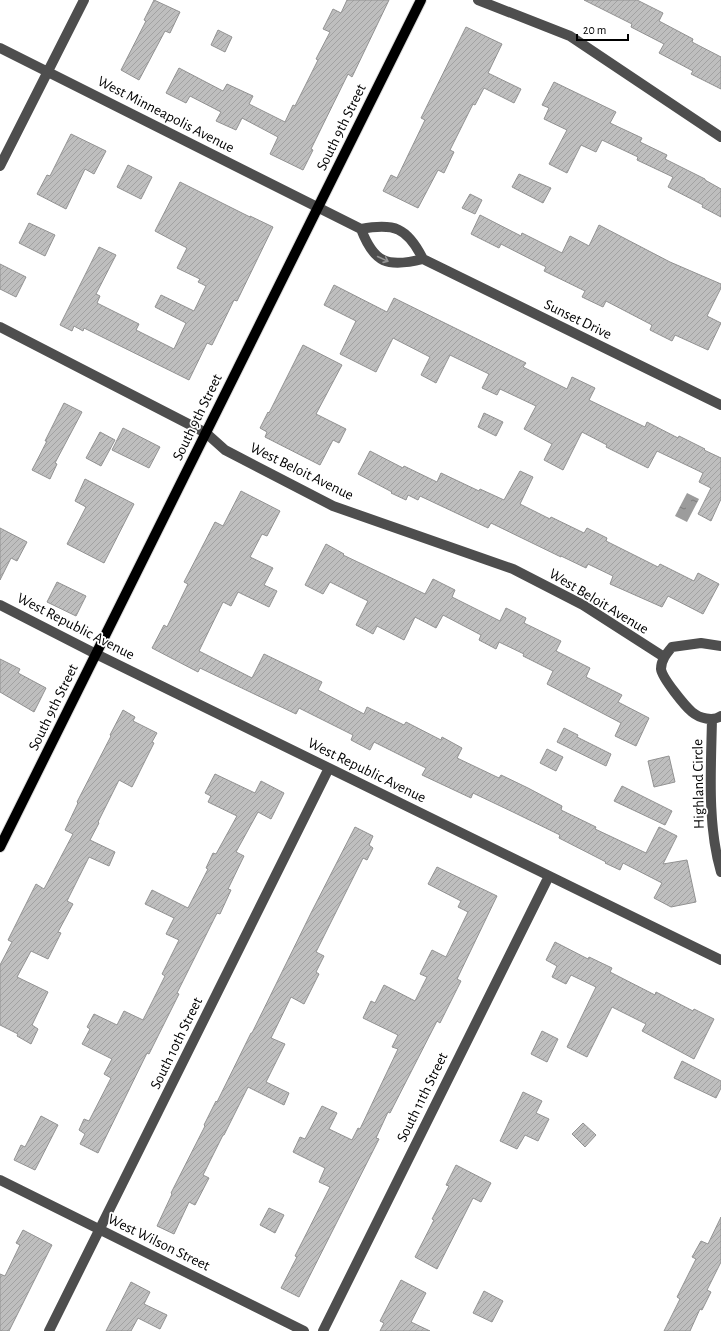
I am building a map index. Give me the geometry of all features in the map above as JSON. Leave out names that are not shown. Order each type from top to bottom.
[{"type":"main road","name":"South 9th Street","points":[[0,848],[421,0]]},
{"type":"street","points":[[0,166],[84,0]]},
{"type":"street","points":[[478,0],[570,36],[721,137]]},
{"type":"street","name":"West Minneapolis Avenue","points":[[0,48],[318,208]]},
{"type":"street","points":[[318,208],[361,229],[377,226],[390,226],[400,230],[409,237],[417,247],[422,259],[407,263],[393,263],[383,260],[373,254],[361,229]]},
{"type":"street","name":"Sunset Drive","points":[[422,259],[721,405]]},
{"type":"street","name":"West Beloit Avenue","points":[[0,327],[206,433],[225,450],[333,506],[513,569],[583,605],[664,657]]},
{"type":"street","name":"West Republic Avenue","points":[[0,605],[96,654],[549,876],[718,956]]},
{"type":"street","points":[[716,718],[706,719],[693,713],[667,681],[661,669],[664,657],[672,647],[701,643],[721,646]]},
{"type":"street","name":"Highland Circle","points":[[716,718],[710,799],[717,859],[721,872]]},
{"type":"street","name":"South 10th Street","points":[[49,1331],[329,768]]},
{"type":"street","name":"South 11th Street","points":[[323,1331],[549,876]]},
{"type":"street","name":"West Wilson Street","points":[[0,1180],[304,1331]]},
{"type":"water","points":[[687,493],[699,499],[687,522],[675,516]]},
{"type":"building","points":[[154,0],[180,12],[170,33],[165,31],[139,80],[121,70],[146,21],[144,20]]},
{"type":"building","points":[[347,0],[389,0],[352,77],[348,74],[311,149],[313,150],[303,170],[270,154],[278,137],[242,118],[236,130],[216,121],[221,112],[190,96],[186,103],[166,93],[179,68],[223,91],[227,84],[253,96],[249,104],[285,122],[293,105],[295,106],[318,60],[316,59],[330,32],[323,29],[333,9],[341,13]]},
{"type":"building","points":[[584,0],[637,0],[663,13],[659,21],[693,39],[692,42],[721,57],[721,89],[691,74],[693,71],[659,53],[664,44],[631,27],[632,24]]},
{"type":"building","points":[[466,27],[502,44],[488,73],[521,89],[514,103],[484,88],[475,105],[473,104],[450,150],[454,152],[444,173],[438,170],[418,208],[383,191],[391,175],[397,178],[425,120],[421,118]]},
{"type":"building","points":[[218,30],[232,37],[225,52],[211,45]]},
{"type":"building","points":[[554,82],[616,112],[610,123],[642,138],[640,142],[667,155],[665,159],[705,179],[721,189],[721,217],[702,207],[703,205],[668,187],[673,177],[637,160],[638,157],[602,140],[596,152],[581,145],[567,173],[549,164],[567,130],[544,119],[549,108],[542,105]]},
{"type":"building","points":[[71,134],[106,151],[94,174],[85,169],[66,209],[37,194],[47,175],[50,176]]},
{"type":"building","points":[[128,165],[152,177],[141,199],[117,187]]},
{"type":"building","points":[[519,174],[551,188],[543,203],[512,187]]},
{"type":"building","points":[[180,182],[273,227],[237,301],[234,300],[212,345],[207,343],[189,380],[84,328],[83,331],[74,326],[72,331],[60,325],[99,247],[116,255],[96,294],[100,296],[97,303],[139,324],[136,330],[174,349],[186,323],[155,307],[161,295],[194,311],[206,286],[198,282],[200,279],[177,268],[187,248],[155,231]]},
{"type":"building","points":[[470,194],[482,200],[475,214],[462,208]]},
{"type":"building","points":[[480,215],[521,236],[522,233],[562,253],[570,236],[589,246],[599,225],[670,262],[721,284],[721,288],[707,316],[721,323],[708,350],[675,335],[672,341],[650,330],[652,325],[606,301],[603,307],[582,297],[585,291],[544,271],[546,267],[501,244],[499,248],[471,234]]},
{"type":"building","points":[[29,223],[55,235],[45,256],[19,243]]},
{"type":"building","points":[[0,264],[26,277],[16,297],[0,289]]},
{"type":"building","points":[[334,285],[387,312],[394,298],[526,363],[523,367],[567,389],[572,377],[595,388],[589,400],[645,427],[647,422],[678,438],[679,436],[721,458],[721,499],[711,521],[698,514],[711,488],[699,482],[703,473],[657,451],[648,468],[606,447],[607,445],[582,432],[563,470],[544,460],[552,444],[524,429],[536,406],[500,389],[497,395],[482,388],[489,374],[450,355],[436,383],[421,375],[430,357],[393,338],[376,372],[340,354],[356,321],[324,305]]},
{"type":"building","points":[[303,345],[342,365],[316,414],[346,429],[339,443],[333,440],[320,465],[265,437],[267,432],[260,428]]},
{"type":"building","points":[[64,403],[82,412],[55,463],[57,464],[50,479],[32,470]]},
{"type":"building","points":[[484,413],[503,422],[496,436],[478,427]]},
{"type":"building","points":[[123,428],[160,447],[149,468],[112,450]]},
{"type":"building","points":[[100,432],[115,440],[101,466],[86,458]]},
{"type":"building","points":[[370,451],[403,468],[404,466],[437,482],[441,473],[479,491],[480,489],[504,500],[520,471],[533,477],[520,504],[550,519],[551,517],[584,533],[587,528],[607,538],[606,541],[658,567],[660,564],[694,581],[698,573],[719,584],[703,614],[668,596],[662,607],[610,584],[613,576],[588,564],[586,568],[491,523],[488,528],[420,496],[418,500],[408,495],[406,500],[391,493],[392,492],[358,474]]},
{"type":"building","points":[[85,479],[134,504],[104,563],[67,544],[86,507],[75,501]]},
{"type":"building","points":[[241,491],[280,511],[267,536],[262,534],[250,557],[273,568],[264,585],[277,591],[269,607],[238,592],[231,606],[223,602],[199,651],[252,678],[264,654],[322,682],[318,690],[364,714],[367,707],[404,725],[406,722],[441,740],[442,737],[462,748],[457,758],[499,778],[501,775],[528,788],[562,806],[561,810],[596,827],[595,829],[646,853],[659,827],[677,836],[663,864],[687,860],[696,902],[671,907],[654,898],[662,883],[623,863],[620,870],[559,838],[560,835],[515,813],[473,793],[471,798],[422,775],[426,768],[374,742],[370,750],[351,740],[353,735],[299,708],[296,714],[200,668],[198,672],[152,648],[164,625],[167,627],[188,584],[184,582],[215,522],[223,526]]},
{"type":"building","points":[[0,528],[27,542],[17,561],[11,558],[0,580]]},
{"type":"building","points":[[326,544],[344,554],[343,555],[425,594],[433,579],[455,590],[452,597],[500,621],[506,608],[526,618],[524,623],[561,641],[556,651],[590,668],[586,677],[622,695],[618,702],[649,718],[636,746],[615,736],[621,723],[547,684],[553,671],[523,656],[524,654],[499,642],[496,649],[479,640],[481,635],[443,615],[436,628],[415,617],[404,640],[377,626],[373,634],[356,625],[368,601],[330,582],[323,594],[305,585]]},
{"type":"building","points":[[57,582],[86,596],[76,616],[47,602]]},
{"type":"building","points":[[0,659],[20,669],[18,673],[46,688],[34,712],[0,692]]},
{"type":"building","points":[[123,710],[135,717],[133,721],[157,733],[152,742],[154,743],[132,787],[119,780],[90,840],[115,852],[109,866],[89,857],[67,901],[73,904],[58,932],[61,933],[48,959],[31,951],[17,977],[48,992],[32,1025],[38,1029],[31,1044],[17,1036],[18,1034],[0,1025],[0,965],[12,942],[8,940],[36,884],[44,889],[73,834],[65,830],[78,803],[77,802]]},
{"type":"building","points":[[564,728],[578,735],[577,737],[611,754],[606,766],[557,742]]},
{"type":"building","points":[[547,749],[563,757],[556,771],[540,763]]},
{"type":"building","points":[[669,756],[675,782],[654,787],[648,761]]},
{"type":"building","points":[[215,774],[255,793],[261,781],[284,793],[271,819],[258,812],[236,852],[244,856],[228,889],[231,890],[220,914],[217,913],[177,993],[179,994],[149,1054],[147,1053],[98,1153],[80,1144],[85,1134],[79,1130],[84,1119],[89,1121],[111,1078],[104,1074],[112,1059],[82,1044],[90,1029],[87,1027],[94,1014],[117,1025],[124,1011],[143,1020],[165,976],[162,974],[179,940],[166,934],[174,918],[145,904],[152,890],[188,908],[208,869],[206,868],[213,853],[216,854],[237,816],[208,802],[211,796],[205,793]]},
{"type":"building","points":[[622,786],[672,811],[665,825],[614,801]]},
{"type":"building","points":[[355,827],[373,836],[369,845],[373,848],[367,860],[363,858],[316,952],[324,956],[316,972],[319,974],[304,1004],[291,997],[271,1038],[285,1044],[266,1082],[289,1093],[284,1105],[248,1087],[203,1175],[209,1178],[195,1205],[189,1202],[174,1234],[157,1226],[172,1194],[171,1193]]},
{"type":"building","points":[[437,867],[497,896],[457,979],[461,981],[440,1023],[437,1021],[390,1113],[388,1112],[376,1138],[379,1139],[299,1297],[281,1288],[297,1257],[295,1256],[330,1187],[319,1182],[325,1168],[293,1152],[300,1137],[305,1139],[322,1106],[337,1113],[329,1129],[352,1140],[358,1128],[360,1129],[398,1049],[392,1047],[398,1035],[363,1018],[371,1001],[375,1003],[384,985],[415,1001],[427,977],[420,974],[432,950],[446,957],[468,912],[458,907],[461,901],[428,884]]},
{"type":"building","points":[[555,942],[588,959],[589,957],[612,968],[610,972],[655,995],[656,992],[693,1011],[694,1009],[714,1019],[694,1059],[642,1031],[646,1024],[612,1007],[587,1057],[567,1047],[596,987],[571,975],[566,984],[552,977],[557,966],[546,960]]},
{"type":"building","points":[[542,1031],[558,1039],[547,1062],[531,1054]]},
{"type":"building","points":[[682,1061],[721,1081],[721,1088],[716,1098],[674,1078]]},
{"type":"building","points":[[523,1092],[542,1101],[536,1113],[549,1119],[538,1141],[525,1135],[517,1149],[500,1141]]},
{"type":"building","points":[[41,1116],[58,1125],[35,1170],[14,1160],[21,1145],[25,1147]]},
{"type":"building","points":[[583,1123],[596,1135],[585,1147],[572,1134]]},
{"type":"building","points":[[456,1165],[491,1183],[481,1202],[473,1198],[437,1269],[415,1257],[434,1220],[432,1219],[449,1186],[446,1185]]},
{"type":"building","points":[[269,1208],[284,1215],[275,1233],[260,1225]]},
{"type":"building","points":[[721,1217],[721,1262],[707,1290],[711,1292],[702,1310],[700,1309],[690,1331],[664,1331],[680,1299],[677,1297],[696,1259],[692,1257],[701,1241],[708,1244]]},
{"type":"building","points":[[23,1230],[52,1245],[9,1331],[0,1331],[0,1274],[5,1276],[20,1245],[16,1243]]},
{"type":"building","points":[[401,1280],[426,1293],[411,1322],[430,1331],[380,1331],[384,1323],[380,1321]]},
{"type":"building","points":[[131,1282],[150,1292],[144,1304],[167,1315],[160,1329],[138,1318],[131,1331],[106,1331]]},
{"type":"building","points":[[484,1291],[503,1301],[492,1322],[473,1313]]}]
